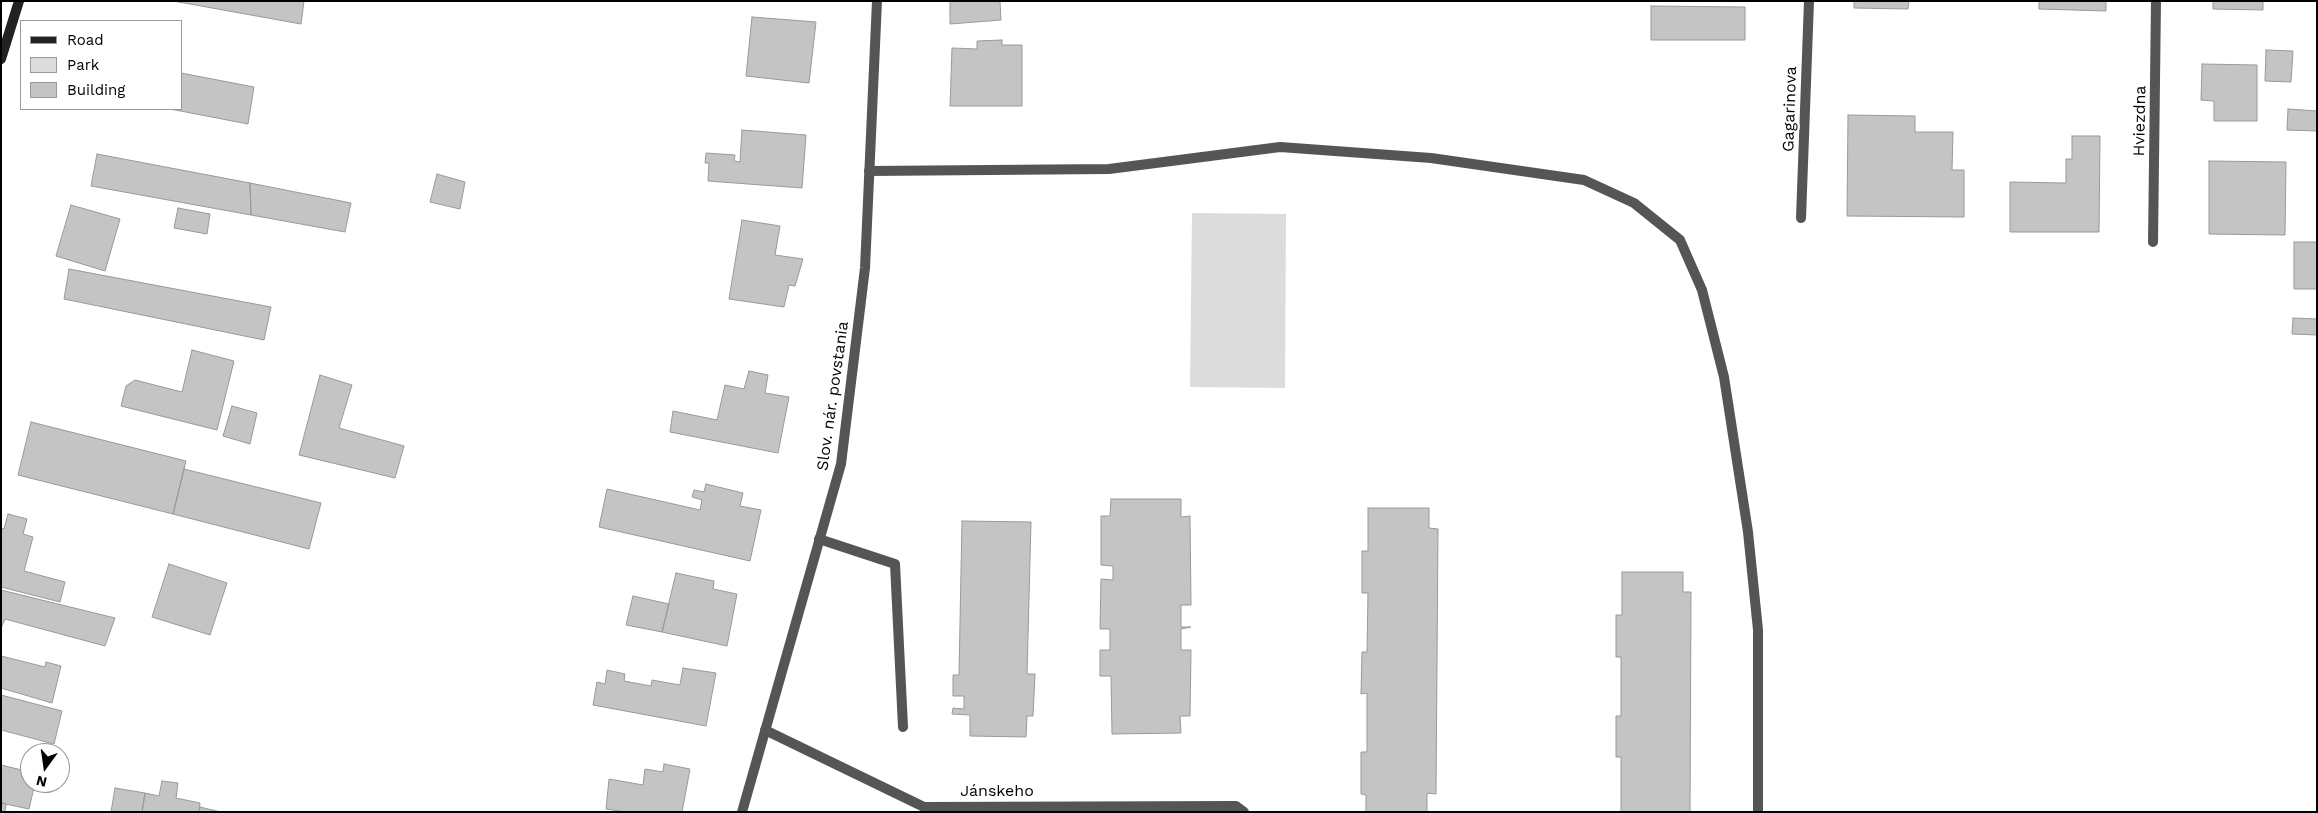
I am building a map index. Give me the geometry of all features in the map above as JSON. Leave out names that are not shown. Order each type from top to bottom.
[{"type":"street","points":[[1,59],[19,1]]},
{"type":"street","name":"Slov. nár. povstania","points":[[742,812],[841,464],[865,268],[877,1]]},
{"type":"street","name":"Gagarinova","points":[[1801,218],[1809,1]]},
{"type":"street","name":"Hviezdna","points":[[2153,242],[2156,1]]},
{"type":"street","points":[[869,171],[1109,169],[1280,147],[1431,158],[1584,180],[1634,203],[1680,240],[1702,290],[1724,377],[1748,532],[1758,630],[1758,812]]},
{"type":"street","points":[[819,539],[895,564],[903,727]]},
{"type":"street","name":"Jánskeho","points":[[765,730],[924,806],[1236,806],[1244,812]]},
{"type":"green space","points":[[1192,213],[1286,214],[1285,388],[1190,387]]},
{"type":"building","points":[[173,1],[304,1],[301,24]]},
{"type":"building","points":[[950,1],[1000,1],[1001,20],[950,24]]},
{"type":"building","points":[[1854,1],[1909,1],[1908,9],[1854,8]]},
{"type":"building","points":[[2039,1],[2106,1],[2106,11],[2039,9]]},
{"type":"building","points":[[2213,1],[2263,1],[2263,10],[2213,9]]},
{"type":"building","points":[[1651,6],[1745,7],[1745,40],[1651,40]]},
{"type":"building","points":[[752,17],[816,22],[809,83],[746,76]]},
{"type":"building","points":[[1002,40],[1002,45],[1022,45],[1022,106],[950,106],[952,48],[977,49],[977,41]]},
{"type":"building","points":[[2266,50],[2293,51],[2291,82],[2265,81]]},
{"type":"building","points":[[2202,64],[2257,65],[2257,121],[2214,121],[2214,101],[2201,100]]},
{"type":"building","points":[[182,73],[254,87],[248,124],[175,110],[182,110]]},
{"type":"building","points":[[2288,109],[2317,111],[2317,131],[2287,130]]},
{"type":"building","points":[[1848,115],[1915,116],[1915,132],[1953,132],[1952,170],[1964,170],[1964,217],[1847,216]]},
{"type":"building","points":[[742,130],[806,135],[802,188],[708,181],[709,163],[705,163],[706,153],[735,155],[734,161],[740,162]]},
{"type":"building","points":[[2072,136],[2100,136],[2099,232],[2010,232],[2010,182],[2066,183],[2066,159],[2072,159]]},
{"type":"building","points":[[97,154],[250,183],[251,215],[91,186]]},
{"type":"building","points":[[2209,161],[2286,162],[2285,235],[2209,234]]},
{"type":"building","points":[[437,174],[465,182],[460,209],[430,202]]},
{"type":"building","points":[[250,183],[351,203],[345,232],[251,215]]},
{"type":"building","points":[[71,205],[120,219],[105,271],[56,256]]},
{"type":"building","points":[[178,208],[210,214],[207,234],[174,228]]},
{"type":"building","points":[[742,220],[780,226],[775,255],[803,259],[795,286],[789,285],[784,307],[729,299]]},
{"type":"building","points":[[2294,242],[2317,242],[2317,289],[2294,289]]},
{"type":"building","points":[[69,269],[271,307],[264,340],[64,299]]},
{"type":"building","points":[[2293,318],[2317,319],[2317,335],[2292,334]]},
{"type":"building","points":[[192,350],[234,361],[217,430],[121,406],[126,386],[135,380],[182,392]]},
{"type":"building","points":[[749,371],[768,375],[765,393],[789,397],[778,453],[670,432],[673,411],[717,420],[725,385],[744,389]]},
{"type":"building","points":[[320,375],[352,385],[339,428],[404,446],[395,478],[299,455]]},
{"type":"building","points":[[232,406],[257,413],[250,444],[223,436]]},
{"type":"building","points":[[31,422],[186,461],[173,514],[18,475]]},
{"type":"building","points":[[184,469],[321,503],[309,549],[173,514]]},
{"type":"building","points":[[706,484],[743,493],[740,506],[761,510],[750,561],[599,527],[607,489],[700,510],[702,500],[692,497],[694,490],[704,492]]},
{"type":"building","points":[[1111,499],[1181,499],[1181,517],[1190,516],[1191,605],[1181,605],[1181,627],[1191,627],[1181,629],[1181,650],[1191,650],[1190,716],[1180,716],[1181,733],[1112,734],[1111,676],[1100,676],[1100,650],[1110,650],[1110,629],[1100,629],[1101,579],[1113,580],[1113,566],[1101,565],[1101,516],[1110,516]]},
{"type":"building","points":[[1368,508],[1429,508],[1429,528],[1438,529],[1436,794],[1427,793],[1427,812],[1366,812],[1366,795],[1361,794],[1361,752],[1367,752],[1367,693],[1361,694],[1362,652],[1367,652],[1368,593],[1362,593],[1362,551],[1368,551]]},
{"type":"building","points":[[8,514],[27,519],[23,534],[33,537],[24,571],[65,582],[60,602],[1,587],[1,528],[4,529]]},
{"type":"building","points":[[962,521],[1031,522],[1027,674],[1035,674],[1033,716],[1027,716],[1026,737],[970,736],[970,715],[952,714],[953,708],[964,709],[964,696],[953,696],[953,675],[959,675]]},
{"type":"building","points":[[169,564],[227,583],[210,635],[152,617]]},
{"type":"building","points":[[1622,572],[1683,572],[1683,592],[1691,592],[1690,812],[1621,812],[1621,757],[1616,757],[1616,716],[1621,716],[1621,657],[1616,657],[1616,615],[1622,615]]},
{"type":"building","points":[[676,573],[714,581],[713,589],[737,594],[727,646],[662,632]]},
{"type":"building","points":[[1,590],[115,618],[105,646],[5,619],[1,628]]},
{"type":"building","points":[[633,596],[669,604],[662,632],[626,625]]},
{"type":"building","points":[[1,656],[45,667],[46,662],[61,666],[52,703],[1,688]]},
{"type":"building","points":[[683,668],[716,673],[706,726],[593,705],[597,682],[605,684],[607,670],[625,674],[624,681],[651,686],[652,680],[680,685]]},
{"type":"building","points":[[1,695],[62,711],[54,743],[1,730]]},
{"type":"building","points":[[664,764],[690,769],[682,812],[626,812],[606,809],[609,779],[643,785],[645,769],[663,772]]},
{"type":"building","points":[[1,765],[20,770],[20,793],[33,793],[29,809],[1,803]]},
{"type":"building","points":[[162,781],[178,783],[176,798],[200,803],[199,812],[142,812],[145,793],[159,796]]},
{"type":"building","points":[[115,788],[145,793],[142,812],[111,812]]},
{"type":"building","points":[[1,803],[6,804],[5,812],[1,812]]},
{"type":"building","points":[[200,807],[221,812],[199,812]]}]
